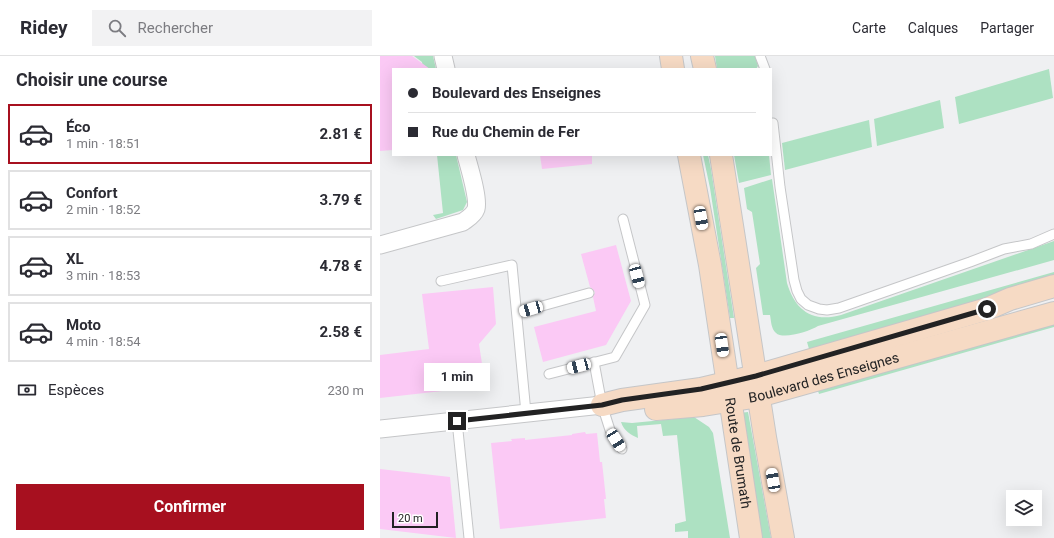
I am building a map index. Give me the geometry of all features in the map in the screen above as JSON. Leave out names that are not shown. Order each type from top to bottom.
[{"type":"street","points":[[443,56],[446,68]]},
{"type":"street","points":[[671,56],[673,68]]},
{"type":"street","points":[[702,56],[705,68]]},
{"type":"street","points":[[380,245],[463,222],[472,215],[476,209],[476,197],[466,156]]},
{"type":"street","name":"Route de Brumath","points":[[689,156],[710,265],[751,538]]},
{"type":"street","name":"Route de Brumath","points":[[721,156],[765,437],[783,538]]},
{"type":"street","name":"Boulevard des Enseignes","points":[[758,386],[987,309],[1010,299],[1054,286]]},
{"type":"street","name":"Boulevard des Enseignes","points":[[602,405],[622,400],[701,389],[729,392],[1054,312]]},
{"type":"street","points":[[380,429],[602,405]]},
{"type":"lane","points":[[760,56],[766,68]]},
{"type":"lane","points":[[766,68],[768,56]]},
{"type":"lane","points":[[773,123],[780,188],[794,280],[801,299],[808,305],[827,310],[839,308],[1004,249],[1031,244],[1054,234]]},
{"type":"lane","points":[[549,374],[615,357],[645,305],[622,219]]},
{"type":"lane","points":[[441,282],[512,265],[526,413]]},
{"type":"lane","points":[[517,313],[589,293]]},
{"type":"lane","points":[[594,362],[602,405],[610,430],[622,449]]},
{"type":"lane","points":[[457,421],[469,538]]},
{"type":"green space","points":[[414,56],[433,56],[436,68],[423,68],[422,62]]},
{"type":"green space","points":[[715,56],[755,56],[758,66],[757,68],[717,68]]},
{"type":"green space","points":[[1049,69],[1053,98],[959,124],[955,97]]},
{"type":"green space","points":[[940,100],[944,128],[877,146],[874,119]]},
{"type":"green space","points":[[869,120],[872,147],[785,170],[782,143]]},
{"type":"green space","points":[[437,156],[456,156],[467,202],[463,210],[436,219],[433,215],[443,213]]},
{"type":"green space","points":[[703,156],[708,156],[711,169],[734,318],[730,318],[710,188]]},
{"type":"green space","points":[[734,156],[769,156],[771,175],[739,183]]},
{"type":"green space","points":[[772,179],[787,283],[795,301],[806,312],[813,316],[831,317],[841,315],[1054,241],[1054,260],[818,326],[803,332],[784,336],[779,335],[773,329],[770,315],[763,315],[756,268],[760,264],[752,212],[747,209],[744,188]]},
{"type":"green space","points":[[1054,272],[1054,279],[809,349],[807,342]]},
{"type":"green space","points":[[1054,320],[1054,327],[819,394],[817,388]]},
{"type":"green space","points":[[748,412],[771,538],[760,538],[740,413]]},
{"type":"green space","points":[[694,417],[709,427],[713,433],[730,538],[688,538],[688,531],[675,532],[675,524],[686,521],[677,435],[663,436],[661,424],[637,426],[638,438],[628,432],[621,422],[632,423]]},
{"type":"building","points":[[380,56],[412,56],[429,68],[392,68],[392,150],[380,151]]},
{"type":"building","points":[[540,156],[592,156],[592,164],[542,169]]},
{"type":"building","points":[[616,245],[631,301],[606,345],[543,362],[534,327],[596,311],[593,297],[595,292],[590,287],[581,254]]},
{"type":"building","points":[[493,287],[496,324],[479,344],[482,364],[460,389],[380,398],[380,355],[429,349],[422,294]]},
{"type":"building","points":[[585,432],[586,434],[597,433],[606,499],[604,499],[606,518],[500,529],[491,443],[512,441],[511,439],[525,438],[525,440],[572,435]]},
{"type":"building","points":[[380,469],[450,477],[456,538],[380,529]]},
{"type":"route","points":[[457,421],[602,405],[622,400],[701,389],[756,376],[987,309]]}]
